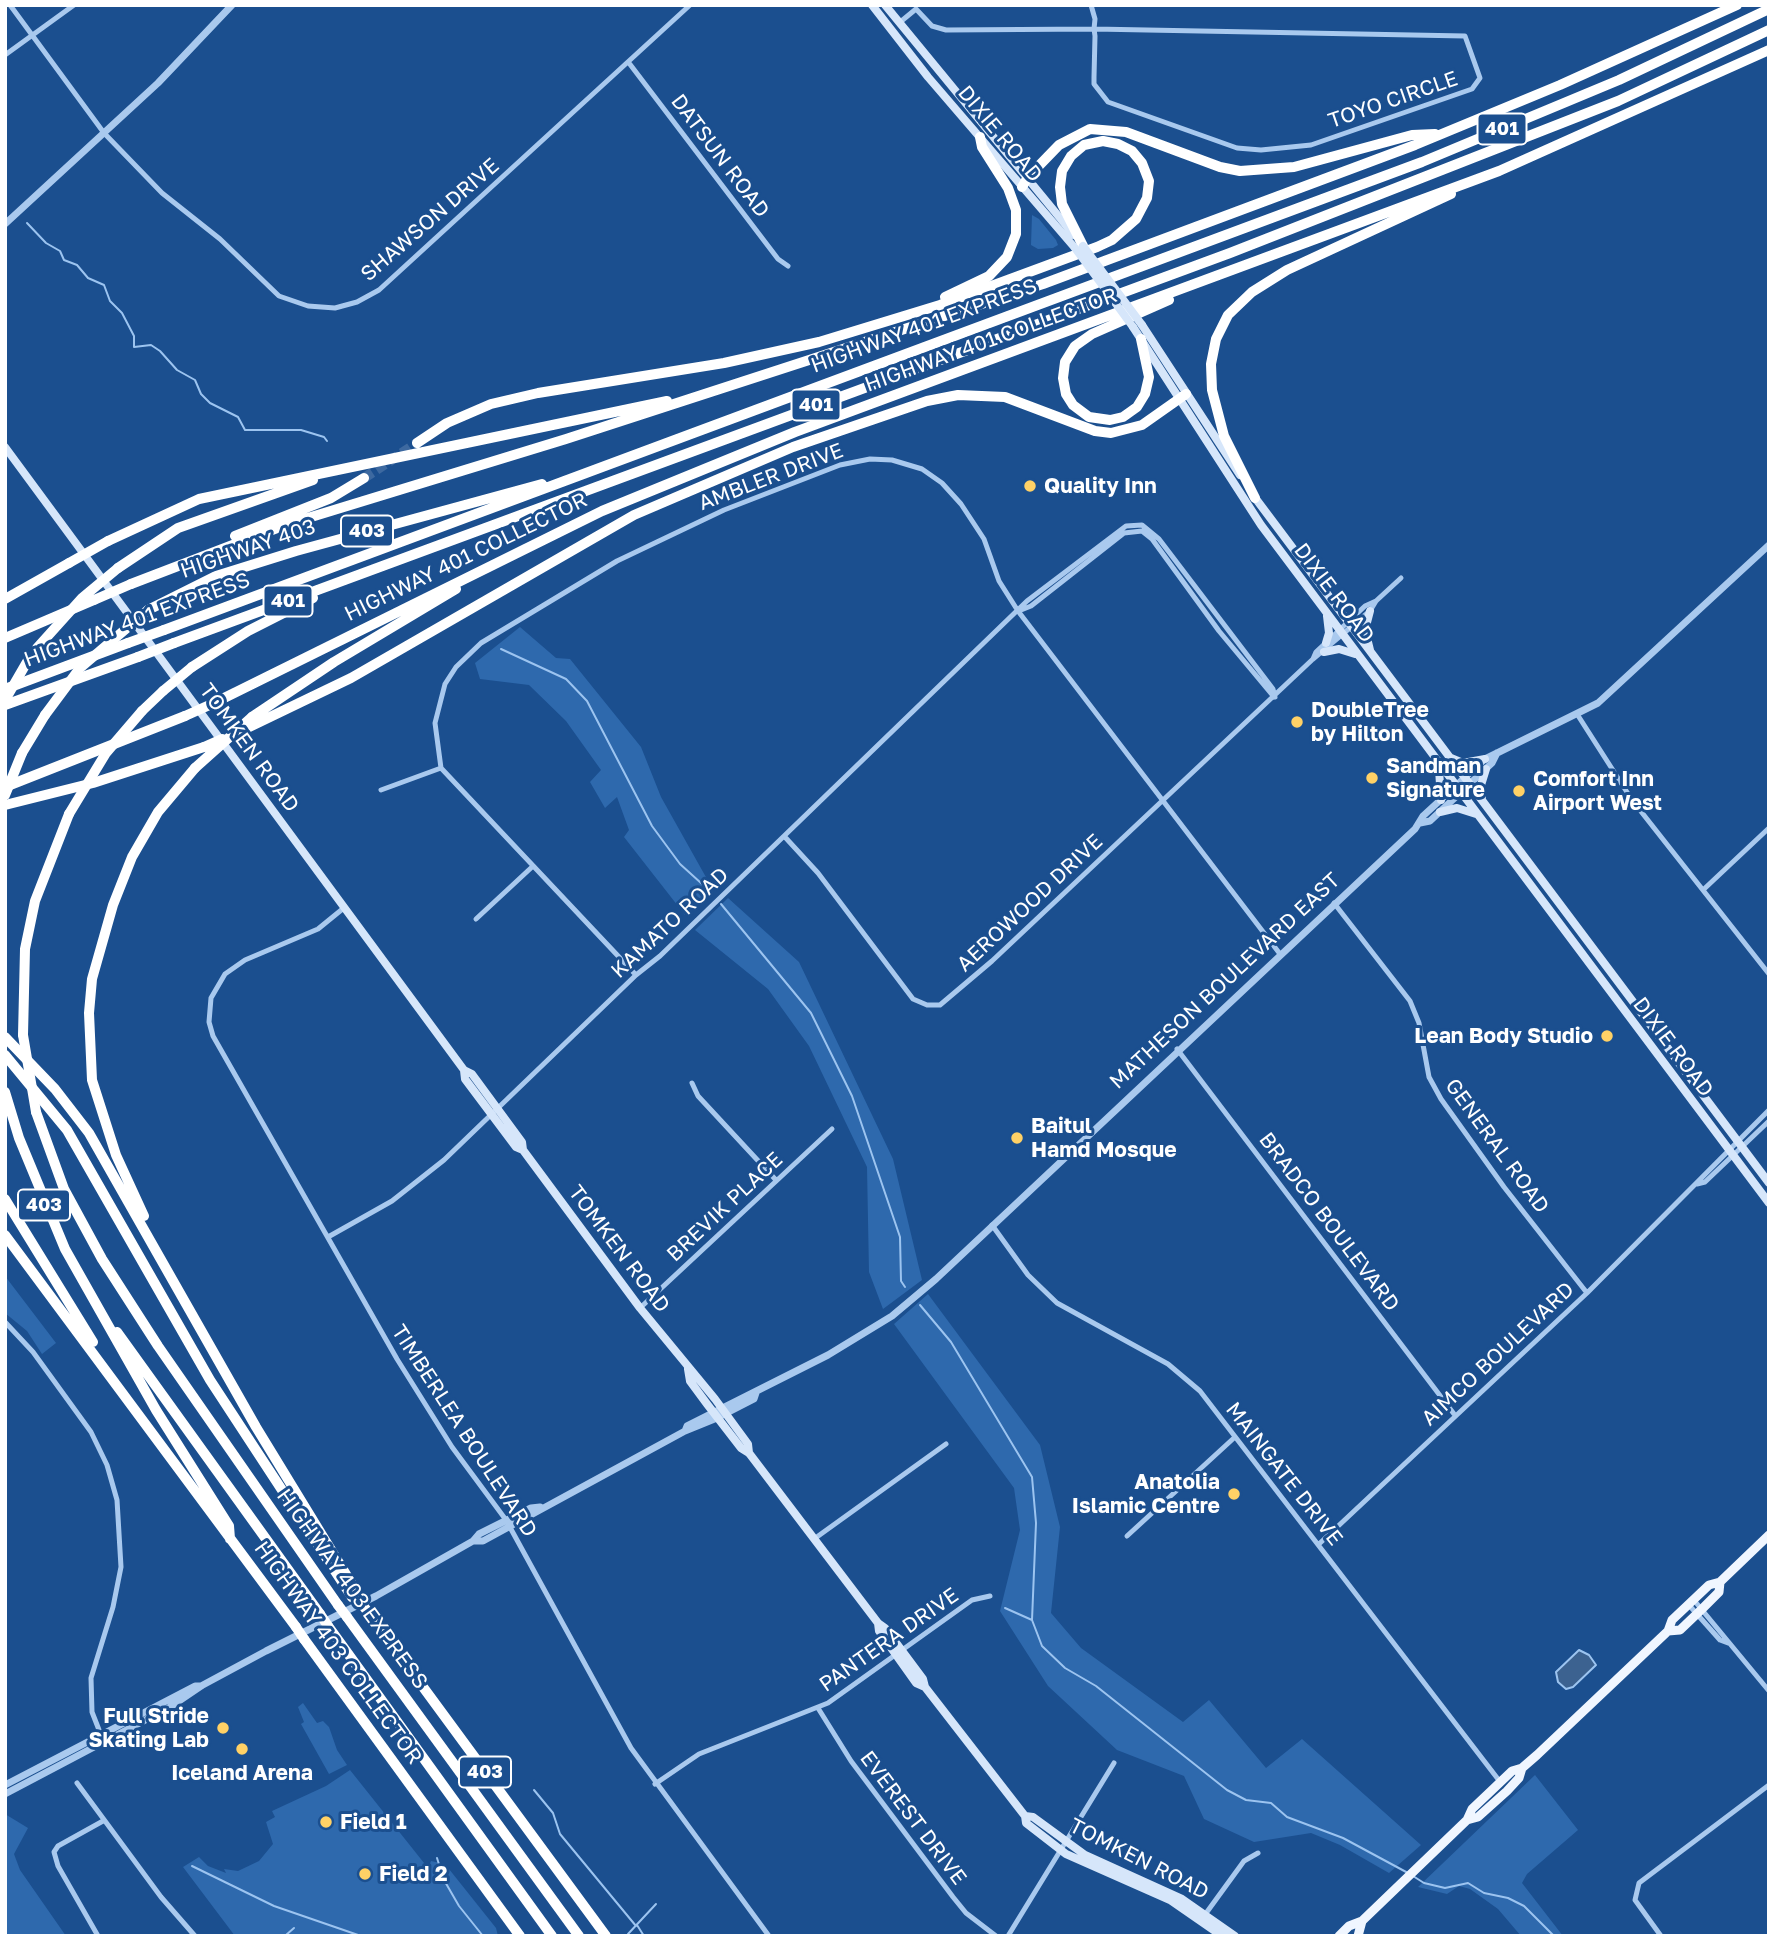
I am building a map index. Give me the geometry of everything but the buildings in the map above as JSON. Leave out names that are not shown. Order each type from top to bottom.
[{"type":"highway","name":"HIGHWAY 401 COLLECTOR","points":[[5,638],[191,559],[285,525],[698,396],[1043,284],[1439,134],[1572,80],[1737,5]]},
{"type":"highway","name":"HIGHWAY 401 EXPRESS","points":[[5,689],[1422,162],[1619,80],[1769,9]]},
{"type":"highway","name":"HIGHWAY 401 EXPRESS","points":[[5,705],[1230,254],[1618,101],[1769,30]]},
{"type":"highway","name":"HIGHWAY 401 COLLECTOR","points":[[5,787],[214,703],[602,511],[795,432],[1499,171],[1769,50]]},
{"type":"highway","points":[[1025,182],[1059,145],[1090,129],[1126,131],[1220,167],[1258,171],[1331,159],[1412,135],[1439,134]]},
{"type":"highway","points":[[893,320],[989,276],[1007,257],[1016,234],[1016,210],[1009,188],[982,147],[979,137]]},
{"type":"highway","points":[[417,443],[468,412],[514,397],[783,351],[893,320],[1112,240],[1123,232],[1144,207],[1149,181],[1137,156],[1118,144],[1103,141],[1084,145],[1062,171],[1062,204],[1079,247]]},
{"type":"highway","points":[[1255,498],[1224,436],[1212,390],[1211,364],[1216,339],[1228,316],[1252,292],[1287,270],[1499,171]]},
{"type":"highway","points":[[1141,339],[1149,377],[1145,394],[1137,407],[1128,414],[1110,420],[1089,417],[1073,405],[1063,377],[1067,358],[1075,346],[1092,334],[1163,305],[1181,291]]},
{"type":"highway","points":[[5,805],[93,783],[204,747],[243,730],[351,678],[634,515],[793,447],[903,409],[958,395],[1006,397],[1095,432],[1111,433],[1142,425],[1183,396]]},
{"type":"highway","points":[[5,599],[108,541],[199,499],[620,409],[698,396]]},
{"type":"highway","points":[[5,700],[37,648],[82,598],[118,568],[190,523],[354,467]]},
{"type":"highway","name":"HIGHWAY 403","points":[[5,795],[22,753],[45,715],[80,668],[148,610],[216,576],[296,551],[593,470]]},
{"type":"highway","points":[[191,559],[207,547],[331,498],[364,478]]},
{"type":"highway","name":"HIGHWAY 403 EXPRESS","points":[[401,558],[287,610],[192,667],[142,711],[106,752],[69,814],[35,901],[26,949],[23,1035],[36,1112],[64,1189],[102,1259],[158,1346],[338,1605],[579,1936]]},
{"type":"highway","points":[[168,1270],[116,1155],[92,1080],[89,1013],[92,979],[102,938],[132,857],[158,812],[195,768],[252,718],[334,662],[506,559]]},
{"type":"highway","points":[[5,779],[102,750]]},
{"type":"highway","points":[[5,1037],[55,1088],[89,1133],[256,1427],[359,1600]]},
{"type":"highway","points":[[5,1055],[67,1130],[210,1380],[359,1600]]},
{"type":"highway","name":"403","points":[[6,1095],[44,1205],[98,1306]]},
{"type":"highway","points":[[5,1199],[124,1393]]},
{"type":"highway","points":[[5,1235],[124,1393]]},
{"type":"highway","points":[[98,1306],[156,1410],[229,1527],[230,1539]]},
{"type":"highway","name":"HIGHWAY 403 EXPRESS","points":[[98,1306],[552,1936]]},
{"type":"highway","name":"HIGHWAY 403 COLLECTOR","points":[[124,1393],[520,1936]]},
{"type":"highway","name":"403","points":[[359,1600],[606,1936]]},
{"type":"main road","name":"DIXIE ROAD","points":[[872,5],[979,137],[1025,182]]},
{"type":"main road","name":"DIXIE ROAD","points":[[885,5],[1079,247],[1138,326],[1261,525],[1769,1203]]},
{"type":"main road","name":"DIXIE ROAD","points":[[1138,326],[1141,339],[1348,626],[1769,1183]]},
{"type":"main road","name":"TOMKEN ROAD","points":[[5,447],[464,1070],[472,1074],[494,1111],[522,1142],[523,1150],[688,1369],[690,1381],[719,1413],[741,1448],[750,1453],[878,1623],[879,1631],[900,1654],[916,1683],[925,1688],[1025,1816],[1033,1817],[1062,1846],[1167,1891],[1235,1936]]},
{"type":"main road","points":[[1370,611],[1365,630],[1372,656]]},
{"type":"main road","points":[[1327,613],[1329,626],[1325,647],[1359,656]]},
{"type":"main road","points":[[1449,758],[1463,763],[1485,758]]},
{"type":"main road","points":[[1439,766],[1442,785],[1440,800]]},
{"type":"main road","points":[[1482,800],[1481,785],[1486,769]]},
{"type":"main road","points":[[1440,812],[1457,808],[1476,814]]},
{"type":"main road","points":[[1358,1936],[1362,1922],[1467,1820],[1472,1809],[1512,1771],[1522,1768],[1668,1631],[1672,1620],[1709,1585],[1720,1582],[1769,1535]]},
{"type":"main road","points":[[1668,1631],[1680,1630],[1719,1592],[1720,1582]]},
{"type":"main road","points":[[1467,1820],[1478,1817],[1520,1779],[1522,1768]]},
{"type":"main road","name":"TOMKEN ROAD","points":[[1204,1916],[1222,1936]]},
{"type":"main road","points":[[1339,1936],[1349,1926],[1362,1922]]},
{"type":"street","name":"SHAWSON DRIVE","points":[[10,5],[31,37],[104,132],[162,193],[219,239],[279,296],[308,306],[335,308],[357,302],[379,290],[690,5]]},
{"type":"street","points":[[5,55],[74,5]]},
{"type":"street","points":[[5,223],[188,55],[232,5]]},
{"type":"street","name":"TOYO CIRCLE","points":[[899,23],[916,9],[932,26],[946,30],[1094,29],[1465,36],[1480,78],[1472,89],[1311,145],[1284,149],[1237,148],[1108,102],[1094,84],[1094,29],[1091,5]]},
{"type":"street","name":"DATSUN ROAD","points":[[629,63],[778,259],[788,266]]},
{"type":"street","name":"AMBLER DRIVE","points":[[441,768],[435,734],[441,694],[456,667],[481,643],[596,573],[724,510],[852,462],[882,459],[905,463],[922,469],[942,483],[979,530],[996,573],[1018,611],[1280,954]]},
{"type":"street","name":"KAMATO ROAD","points":[[328,1237],[392,1201],[444,1160],[1018,611],[1031,606],[1125,533],[1142,531],[1152,539],[1219,631],[1275,697]]},
{"type":"street","name":"MATHESON BOULEVARD EAST","points":[[1467,781],[1485,758],[1521,738],[1577,714],[1614,690],[1769,545]]},
{"type":"street","name":"AEROWOOD DRIVE","points":[[1348,626],[1370,611],[1376,601],[1401,578]]},
{"type":"street","name":"AEROWOOD DRIVE","points":[[785,836],[818,873],[909,994],[919,1003],[934,1006],[952,998],[1275,697],[1365,606],[1376,601]]},
{"type":"street","points":[[1577,714],[1617,779],[1769,974]]},
{"type":"street","name":"MATHESON BOULEVARD EAST","points":[[5,1794],[170,1707],[201,1686],[376,1596],[473,1541],[479,1534],[535,1514],[540,1507],[719,1413],[754,1399],[756,1393],[885,1321],[936,1279],[1177,1049],[1420,823],[1440,800],[1486,769],[1497,753]]},
{"type":"street","points":[[381,790],[441,768],[636,975]]},
{"type":"street","name":"MATHESON BOULEVARD EAST","points":[[1420,823],[1430,821],[1458,789]]},
{"type":"street","points":[[1703,890],[1769,828]]},
{"type":"street","points":[[476,919],[533,867]]},
{"type":"street","name":"GENERAL ROAD","points":[[1334,903],[1410,1001],[1419,1023],[1429,1076],[1441,1099],[1497,1177],[1587,1293]]},
{"type":"street","name":"TIMBERLEA BOULEVARD","points":[[345,907],[318,929],[232,968],[215,989],[209,1011],[213,1036],[425,1406],[508,1523],[613,1719],[655,1784],[769,1936]]},
{"type":"street","name":"BRADCO BOULEVARD","points":[[1177,1049],[1454,1415]]},
{"type":"street","points":[[692,1083],[698,1097],[775,1179]]},
{"type":"street","name":"AIMCO BOULEVARD","points":[[1740,1145],[1769,1110]]},
{"type":"street","name":"AIMCO BOULEVARD","points":[[1319,1544],[1587,1293],[1697,1185],[1705,1182],[1731,1153],[1769,1121]]},
{"type":"street","name":"BREVIK PLACE","points":[[640,1308],[775,1179],[832,1129]]},
{"type":"street","name":"MAINGATE DRIVE","points":[[992,1226],[1028,1275],[1048,1296],[1076,1316],[1180,1373],[1200,1391],[1507,1791]]},
{"type":"street","points":[[5,1322],[33,1352],[91,1432],[107,1465],[117,1500],[121,1567],[113,1607],[91,1678],[92,1712],[101,1735]]},
{"type":"street","points":[[1127,1536],[1235,1437]]},
{"type":"street","points":[[814,1539],[946,1444]]},
{"type":"street","name":"PANTERA DRIVE","points":[[655,1784],[699,1754],[818,1708],[900,1654],[972,1600],[990,1596]]},
{"type":"street","points":[[1691,1602],[1720,1640],[1728,1643],[1769,1691]]},
{"type":"street","name":"MATHESON BOULEVARD EAST","points":[[5,1785],[195,1686],[201,1686]]},
{"type":"street","name":"EVEREST DRIVE","points":[[818,1708],[851,1761],[953,1897],[966,1913],[996,1936]]},
{"type":"street","points":[[1008,1936],[1114,1763]]},
{"type":"street","points":[[77,1783],[160,1897],[195,1936]]},
{"type":"street","points":[[1661,1936],[1635,1900],[1639,1883],[1769,1785]]},
{"type":"street","points":[[97,1936],[58,1866],[54,1852],[58,1846],[103,1821]]},
{"type":"street","points":[[1204,1916],[1244,1861],[1258,1853]]},
{"type":"shaded area","points":[[1032,215],[1039,219],[1058,245],[1038,249],[1031,245]]},
{"type":"shaded area","points":[[520,627],[556,658],[570,659],[641,747],[661,797],[707,879],[715,886],[685,915],[624,837],[629,830],[617,797],[605,808],[590,782],[601,770],[566,721],[529,685],[480,679],[475,663]]},
{"type":"shaded area","points":[[728,898],[799,962],[893,1159],[922,1280],[883,1309],[869,1272],[867,1167],[809,1046],[768,989],[695,930]]},
{"type":"shaded area","points":[[5,1276],[56,1343],[42,1354],[27,1331],[5,1313]]},
{"type":"shaded area","points":[[928,1294],[1040,1445],[1060,1527],[1051,1613],[1081,1648],[1183,1722],[1209,1700],[1266,1768],[1302,1739],[1421,1845],[1389,1873],[1340,1845],[1311,1833],[1254,1842],[1204,1819],[1184,1776],[1117,1750],[1048,1686],[1000,1611],[1020,1530],[1014,1488],[894,1324]]},
{"type":"shaded area","points":[[1579,1650],[1589,1655],[1596,1665],[1573,1687],[1566,1689],[1558,1682],[1556,1672]]},
{"type":"shaded area","points":[[303,1703],[317,1723],[323,1721],[329,1727],[337,1750],[347,1765],[329,1774],[301,1724],[304,1722],[298,1707]]},
{"type":"shaded area","points":[[350,1770],[428,1868],[431,1861],[445,1864],[496,1928],[498,1936],[235,1936],[183,1867],[199,1857],[208,1866],[226,1873],[224,1869],[238,1871],[259,1861],[273,1844],[266,1822],[275,1817],[272,1811],[326,1786]]},
{"type":"shaded area","points":[[1535,1775],[1578,1830],[1527,1874],[1522,1883],[1563,1936],[1521,1936],[1498,1909],[1470,1889],[1459,1886],[1447,1894],[1418,1887]]},
{"type":"shaded area","points":[[5,1814],[28,1828],[14,1854],[20,1870],[66,1936],[5,1936]]},
{"type":"waterway","points":[[27,223],[46,243],[60,251],[64,260],[77,265],[88,278],[104,285],[110,301],[122,313],[134,336],[134,347],[151,345],[160,351],[177,370],[195,380],[201,394],[210,403],[238,417],[245,430],[301,430],[324,437],[327,441]]},
{"type":"waterway","points":[[501,649],[566,679],[587,701],[652,826],[680,864],[712,893]]},
{"type":"waterway","points":[[721,904],[811,1013],[852,1096],[900,1237],[901,1281],[905,1287]]},
{"type":"waterway","points":[[920,1305],[951,1342],[1032,1477],[1036,1523],[1032,1620],[1042,1646],[1065,1668],[1096,1686],[1227,1790],[1246,1800],[1271,1803],[1287,1817],[1343,1838],[1408,1873]]},
{"type":"waterway","points":[[1005,1608],[1032,1620]]},
{"type":"waterway","points":[[534,1790],[553,1813],[560,1834],[636,1926]]},
{"type":"waterway","points":[[437,1858],[444,1880],[459,1906],[483,1936]]},
{"type":"waterway","points":[[192,1866],[274,1906],[361,1936]]},
{"type":"waterway","points":[[1413,1876],[1424,1883],[1445,1888],[1468,1883],[1484,1893],[1508,1898],[1524,1906],[1554,1936]]},
{"type":"waterway","points":[[628,1934],[656,1904]]},
{"type":"waterway","points":[[637,1925],[644,1936]]},
{"type":"waterway","points":[[286,1935],[294,1928]]},
{"type":"tunnel","points":[[364,478],[417,443]]},
{"type":"place","name":"Quality Inn","points":[[1030,486]]},
{"type":"place","name":"DoubleTree by Hilton","points":[[1297,722]]},
{"type":"place","name":"Sandman Signature","points":[[1372,778]]},
{"type":"place","name":"Comfort Inn Airport West","points":[[1519,791]]},
{"type":"place","name":"Lean Body Studio","points":[[1607,1036]]},
{"type":"place","name":"Baitul Hamd Mosque","points":[[1017,1138]]},
{"type":"place","name":"Anatolia Islamic Centre","points":[[1234,1494]]},
{"type":"place","name":"Full Stride Skating Lab","points":[[223,1728]]},
{"type":"place","name":"Iceland Arena","points":[[242,1749]]},
{"type":"place","name":"Field 1","points":[[326,1822]]},
{"type":"place","name":"Field 2","points":[[365,1874]]}]
